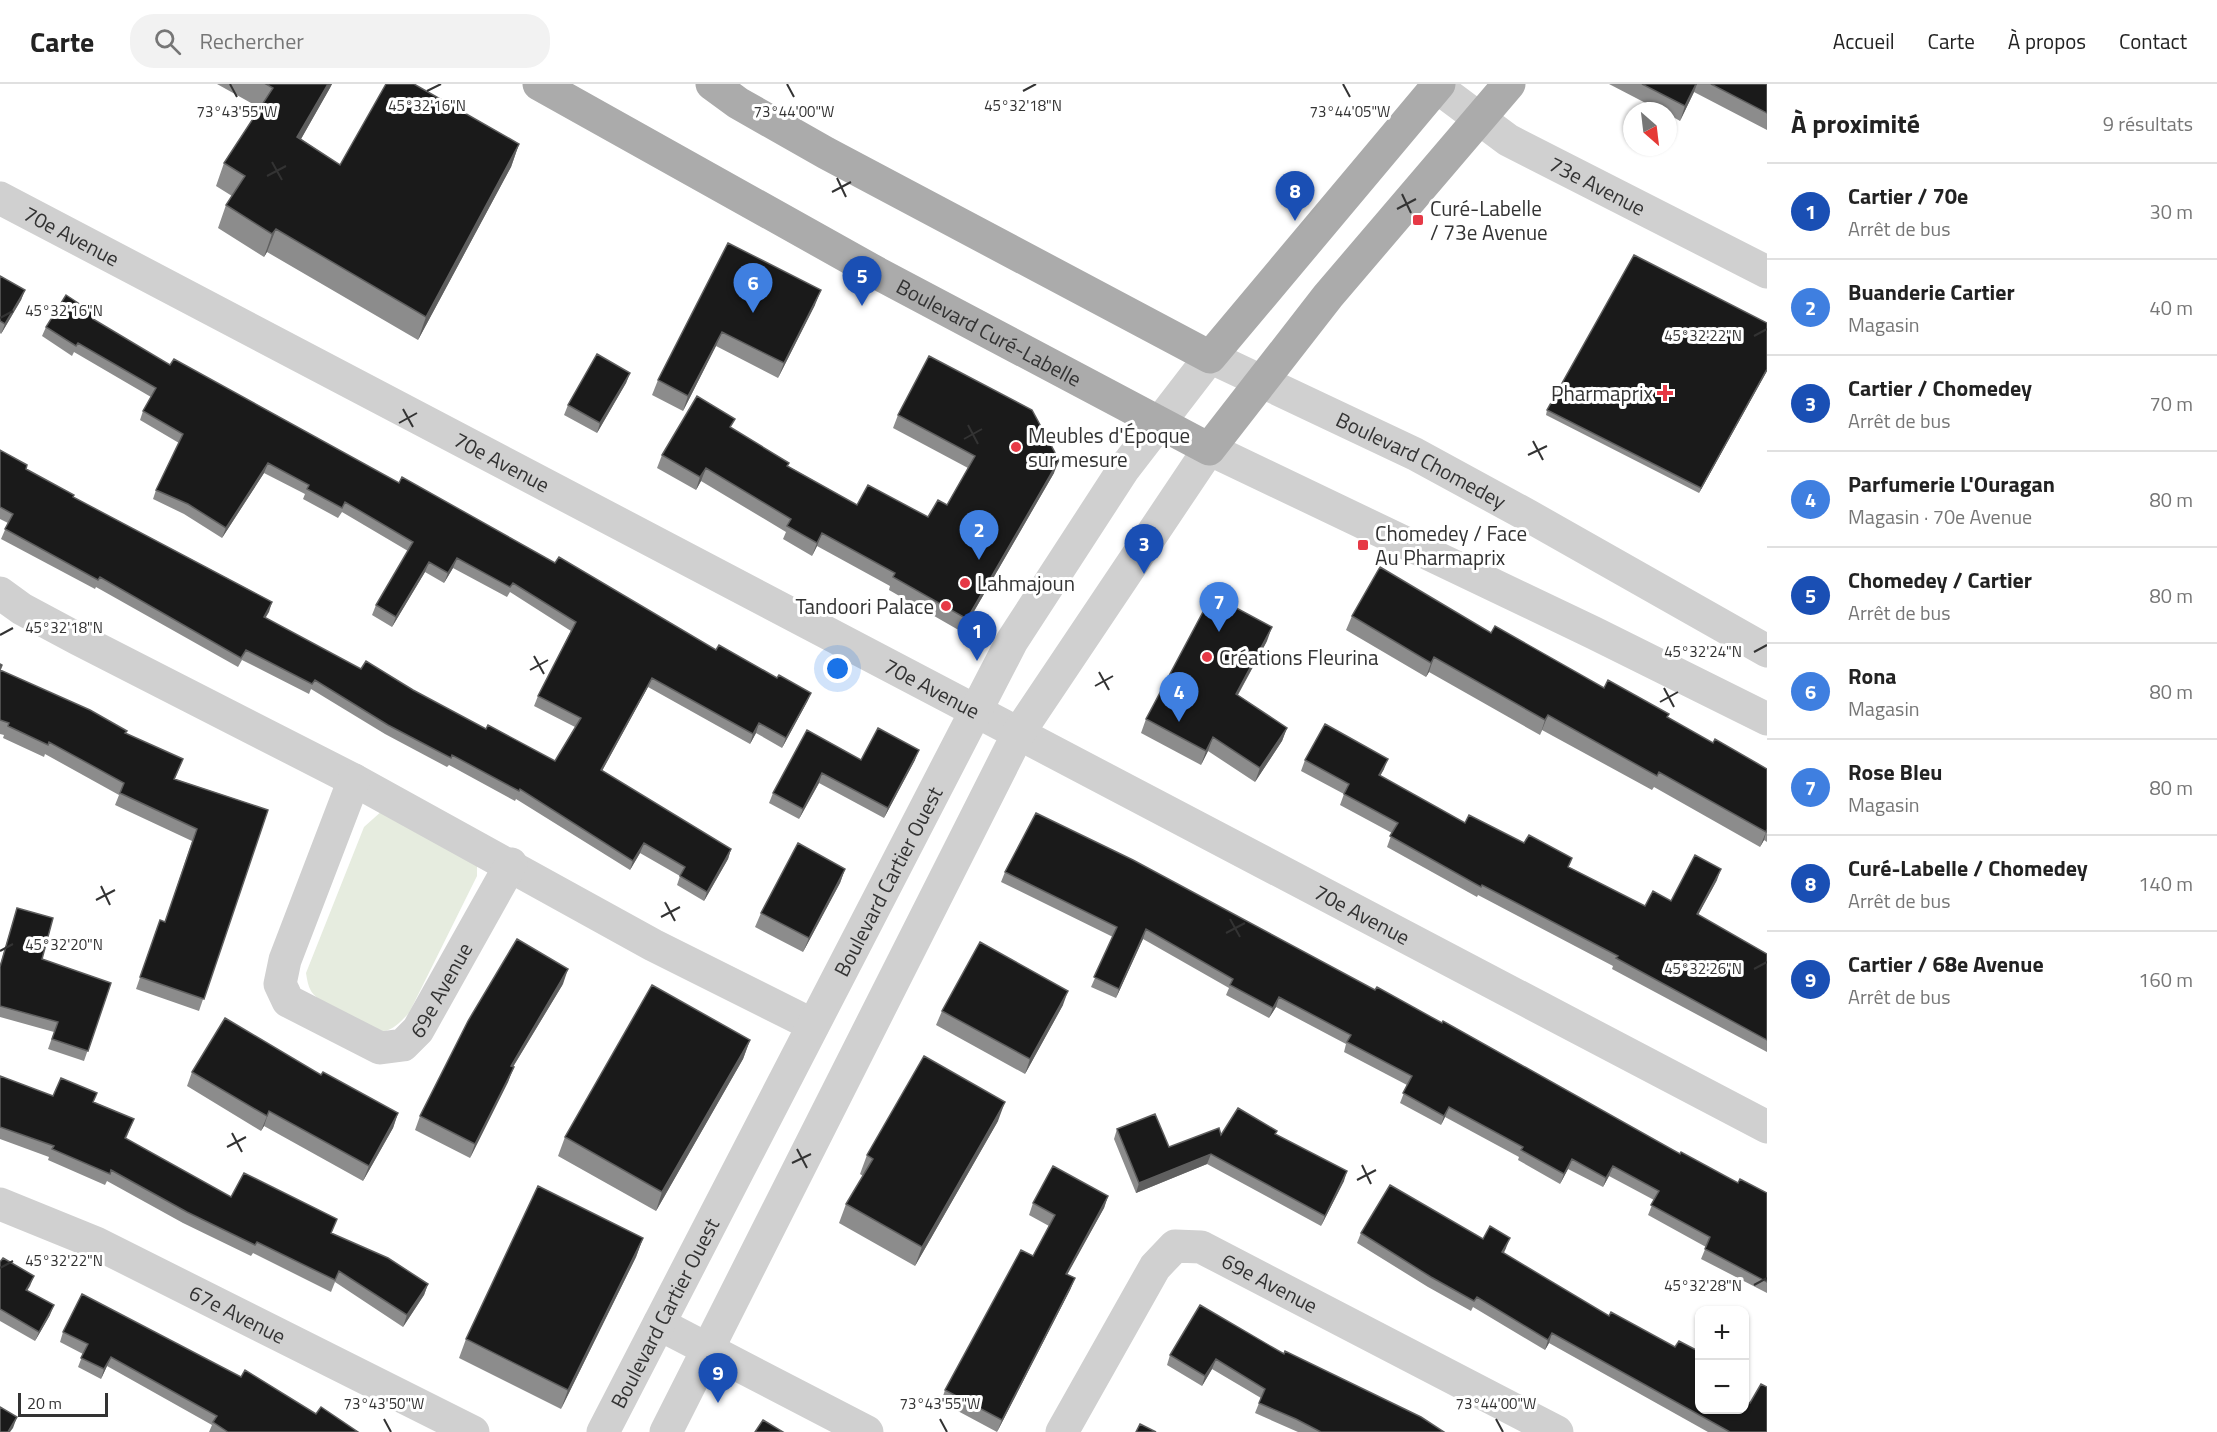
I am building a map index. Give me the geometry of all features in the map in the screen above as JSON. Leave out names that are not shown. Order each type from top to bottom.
[{"type":"main road","name":"Boulevard Curé-Labelle","points":[[539,84],[877,273],[1159,420],[1209,449]]},
{"type":"main road","points":[[712,84],[738,104],[826,153],[1210,357],[1438,85]]},
{"type":"main road","points":[[1209,449],[1260,380],[1376,237],[1509,84]]},
{"type":"street","name":"73e Avenue","points":[[1438,85],[1478,119],[1508,140],[1767,272]]},
{"type":"street","name":"70e Avenue","points":[[0,198],[1767,1127]]},
{"type":"street","name":"Boulevard Cartier Ouest","points":[[603,1432],[1012,641],[1043,591],[1159,420],[1210,357]]},
{"type":"street","points":[[1210,357],[1260,380]]},
{"type":"street","name":"Boulevard Chomedey","points":[[1260,380],[1415,454],[1527,514],[1767,651]]},
{"type":"street","points":[[666,1432],[709,1351],[1018,734],[1209,449],[1594,633],[1767,719]]},
{"type":"street","points":[[0,593],[22,609],[78,639],[354,780],[511,864],[653,945],[813,1025]]},
{"type":"street","name":"69e Avenue","points":[[354,780],[285,960],[280,984],[288,1001],[380,1048],[403,1045],[418,1030],[511,864]]},
{"type":"street","name":"67e Avenue","points":[[0,1204],[96,1243],[473,1432]]},
{"type":"street","name":"69e Avenue","points":[[1062,1432],[1155,1267],[1175,1246],[1201,1247],[1557,1432]]},
{"type":"street","points":[[659,1324],[867,1432]]},
{"type":"shaded area","points":[[383,810],[477,860],[477,876],[409,1013],[387,1031],[376,1030],[356,1022],[323,1002],[311,991],[306,973],[364,827]]},
{"type":"building","points":[[266,84],[328,84],[297,137],[340,165],[386,84],[414,84],[519,144],[426,317],[276,229],[272,234],[226,205],[245,176],[224,163],[273,88]]},
{"type":"building","points":[[1642,84],[1696,84],[1685,106]]},
{"type":"building","points":[[1711,84],[1767,84],[1767,113]]},
{"type":"building","points":[[728,243],[821,290],[784,363],[722,332],[688,396],[658,380]]},
{"type":"building","points":[[1634,255],[1767,323],[1767,369],[1701,488],[1547,410]]},
{"type":"building","points":[[0,276],[25,290],[5,324],[0,321]]},
{"type":"building","points":[[66,295],[96,315],[93,319],[170,365],[174,359],[399,483],[402,477],[555,563],[559,557],[716,650],[719,645],[777,678],[779,675],[811,693],[786,738],[759,723],[753,734],[652,678],[601,770],[731,849],[707,892],[680,876],[685,867],[644,843],[633,861],[520,789],[519,791],[452,755],[451,758],[388,725],[315,680],[312,684],[246,650],[241,658],[100,577],[98,580],[5,529],[13,514],[0,507],[0,450],[27,465],[26,469],[74,495],[73,497],[272,602],[264,617],[361,669],[366,661],[413,690],[486,729],[488,725],[555,761],[581,718],[538,696],[576,622],[513,583],[510,587],[457,558],[448,573],[429,562],[396,617],[376,605],[413,542],[345,502],[342,508],[307,489],[309,485],[268,463],[226,528],[188,504],[156,490],[183,434],[143,411],[156,388],[78,343],[76,346],[46,327]]},
{"type":"building","points":[[597,354],[630,373],[600,423],[568,405]]},
{"type":"building","points":[[929,356],[1032,410],[1059,460],[967,619],[893,577],[895,573],[822,533],[817,543],[787,526],[791,519],[706,468],[700,477],[662,455],[697,396],[735,419],[730,427],[789,463],[787,466],[857,505],[868,485],[928,517],[938,500],[947,505],[975,456],[898,415]]},
{"type":"building","points":[[1380,567],[1491,633],[1495,626],[1604,688],[1608,680],[1669,714],[1667,717],[1713,743],[1715,739],[1767,769],[1766,832],[1659,772],[1657,776],[1548,715],[1545,720],[1434,657],[1431,663],[1352,616]]},
{"type":"building","points":[[1212,595],[1272,627],[1236,694],[1287,728],[1260,768],[1213,737],[1206,751],[1146,719]]},
{"type":"building","points":[[0,670],[90,710],[127,731],[125,733],[183,759],[174,779],[268,810],[204,999],[140,977],[160,920],[165,922],[197,829],[120,793],[124,783],[49,742],[48,745],[0,720]]},
{"type":"building","points":[[1325,724],[1388,759],[1379,775],[1465,823],[1469,815],[1524,843],[1529,835],[1572,858],[1568,867],[1645,906],[1653,891],[1671,901],[1695,855],[1721,869],[1697,914],[1767,954],[1767,1040],[1616,958],[1618,956],[1482,885],[1481,887],[1390,836],[1398,823],[1344,794],[1349,784],[1305,760]]},
{"type":"building","points":[[878,728],[919,750],[888,808],[822,773],[803,809],[773,793],[807,730],[861,760]]},
{"type":"building","points":[[1036,813],[1133,860],[1375,990],[1377,987],[1442,1023],[1443,1021],[1680,1154],[1681,1152],[1738,1183],[1740,1179],[1767,1193],[1767,1282],[1705,1249],[1710,1237],[1651,1205],[1659,1191],[1613,1166],[1606,1178],[1572,1159],[1564,1174],[1521,1150],[1523,1147],[1449,1107],[1444,1116],[1403,1093],[1412,1076],[1347,1042],[1351,1035],[1279,997],[1273,1008],[1230,985],[1233,979],[1146,929],[1119,989],[1094,977],[1117,927],[1005,872]]},
{"type":"building","points":[[798,843],[845,869],[809,938],[761,913]]},
{"type":"building","points":[[17,908],[53,918],[42,959],[111,983],[88,1051],[52,1039],[58,1022],[0,1006],[0,967]]},
{"type":"building","points":[[517,939],[568,969],[511,1066],[514,1067],[475,1144],[420,1116],[468,1021]]},
{"type":"building","points":[[980,942],[1068,991],[1030,1059],[942,1011]]},
{"type":"building","points":[[652,985],[750,1040],[662,1192],[565,1137]]},
{"type":"building","points":[[225,1018],[321,1075],[323,1072],[398,1113],[369,1166],[269,1111],[267,1116],[192,1072]]},
{"type":"building","points":[[924,1056],[1005,1102],[922,1247],[846,1204],[873,1159],[867,1155]]},
{"type":"building","points":[[0,1076],[53,1096],[61,1078],[97,1093],[93,1102],[134,1119],[125,1138],[231,1197],[244,1173],[337,1219],[331,1233],[388,1258],[428,1284],[407,1315],[339,1271],[335,1280],[257,1242],[255,1245],[187,1212],[111,1170],[110,1174],[52,1149],[54,1146],[0,1127]]},
{"type":"building","points":[[1238,1108],[1277,1131],[1275,1134],[1347,1171],[1325,1216],[1211,1154],[1139,1183],[1117,1129],[1155,1114],[1169,1147],[1219,1128],[1221,1135]]},
{"type":"building","points":[[1053,1166],[1108,1196],[1066,1274],[1075,1278],[1002,1420],[945,1390],[1021,1250],[1033,1256],[1055,1215],[1033,1203]]},
{"type":"building","points":[[1390,1185],[1483,1239],[1490,1226],[1510,1238],[1502,1252],[1609,1316],[1611,1312],[1675,1347],[1679,1341],[1695,1349],[1695,1413],[1552,1333],[1548,1340],[1477,1297],[1474,1301],[1361,1233]]},
{"type":"building","points":[[538,1186],[643,1238],[568,1390],[466,1339]]},
{"type":"building","points":[[3,1258],[34,1276],[26,1290],[54,1305],[39,1332],[0,1309],[0,1262]]},
{"type":"building","points":[[82,1294],[241,1377],[245,1370],[316,1414],[321,1407],[358,1432],[228,1432],[213,1422],[217,1416],[111,1357],[104,1369],[81,1358],[88,1344],[63,1332]]},
{"type":"building","points":[[1200,1305],[1284,1354],[1285,1351],[1421,1417],[1444,1432],[1321,1432],[1259,1403],[1265,1389],[1216,1359],[1205,1376],[1170,1355]]},
{"type":"building","points":[[1761,1384],[1767,1387],[1767,1432],[1730,1432],[1698,1414],[1749,1414],[1749,1402]]},
{"type":"building","points":[[0,1407],[17,1417],[8,1432],[0,1432]]},
{"type":"building","points":[[763,1420],[783,1432],[755,1432]]},
{"type":"building","points":[[1140,1424],[1156,1432],[1136,1432]]},
{"type":"place","name":"Curé-Labelle / 73e Avenue","points":[[1418,220]]},
{"type":"place","name":"Curé-Labelle / Chomedey","points":[[1295,221]]},
{"type":"place","name":"Chomedey / Cartier","points":[[862,306]]},
{"type":"place","name":"Rona","points":[[753,313]]},
{"type":"place","name":"Pharmaprix","points":[[1665,393]]},
{"type":"place","name":"Meubles d'Époque sur mesure","points":[[1016,447]]},
{"type":"place","name":"Chomedey / Face Au Pharmaprix","points":[[1363,545]]},
{"type":"place","name":"Buanderie Cartier","points":[[979,560]]},
{"type":"place","name":"Cartier / Chomedey","points":[[1144,574]]},
{"type":"place","name":"Lahmajoun","points":[[965,583]]},
{"type":"place","name":"Tandoori Palace","points":[[946,606]]},
{"type":"place","name":"Rose Bleu","points":[[1219,632]]},
{"type":"place","name":"Créations Fleurina","points":[[1207,657]]},
{"type":"place","name":"Cartier / 70e","points":[[977,661]]},
{"type":"place","name":"Parfumerie L'Ouragan","points":[[1179,722]]},
{"type":"place","name":"Cartier / 68e Avenue","points":[[718,1403]]}]
